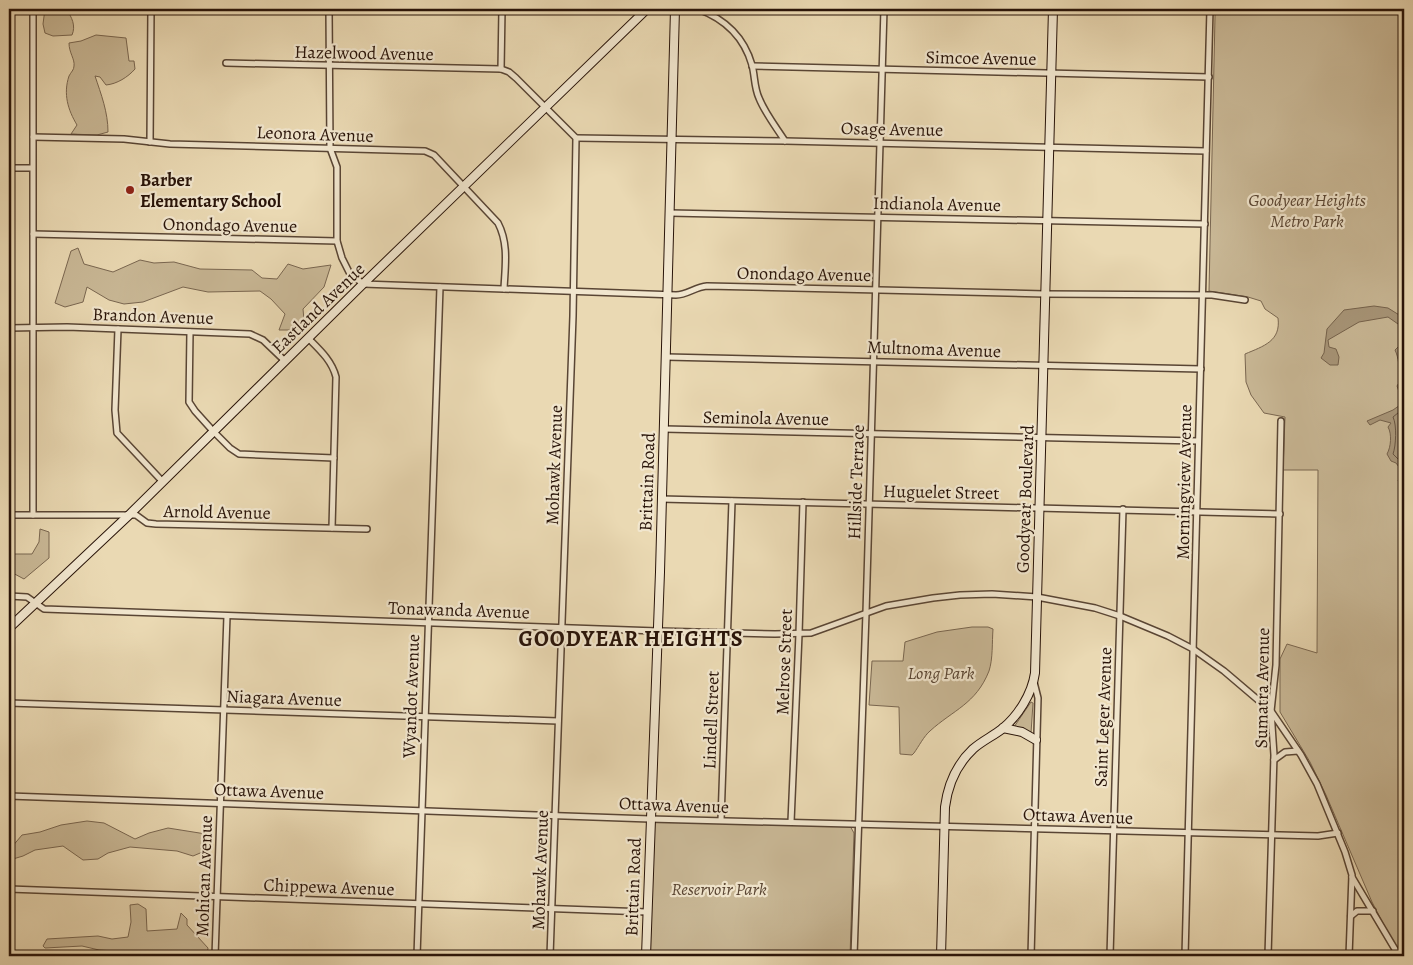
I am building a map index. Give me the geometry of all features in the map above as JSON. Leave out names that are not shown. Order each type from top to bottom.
[{"type":"street","points":[[33,9],[33,515]]},
{"type":"street","points":[[150,142],[151,9]]},
{"type":"street","points":[[329,9],[330,148],[337,167],[337,241],[349,272],[363,284]]},
{"type":"street","points":[[502,9],[501,69],[509,72],[576,138]]},
{"type":"street","name":"Eastland Avenue","points":[[9,628],[128,515],[647,9]]},
{"type":"street","name":"Brittain Road","points":[[646,956],[662,499],[675,9]]},
{"type":"street","points":[[698,9],[714,16],[730,27],[741,41],[752,66],[753,78],[759,99],[786,141]]},
{"type":"street","name":"Hillside Terrace","points":[[854,956],[884,9]]},
{"type":"street","name":"Goodyear Boulevard","points":[[941,956],[944,826],[948,788],[958,766],[977,745],[1003,728],[1020,709],[1034,682],[1053,9]]},
{"type":"street","name":"Morningview Avenue","points":[[1185,956],[1198,441],[1204,296],[1210,9]]},
{"type":"street","points":[[1374,9],[1404,10]]},
{"type":"street","name":"Hazelwood Avenue","points":[[226,64],[501,69]]},
{"type":"street","name":"Simcoe Avenue","points":[[752,66],[1208,77]]},
{"type":"street","name":"Leonora Avenue","points":[[33,137],[425,151],[434,156],[491,214],[500,228],[505,246],[504,289]]},
{"type":"street","name":"Osage Avenue","points":[[576,138],[1050,146],[1206,151]]},
{"type":"street","name":"Mohawk Avenue","points":[[550,956],[573,292],[576,138]]},
{"type":"street","points":[[9,168],[32,168]]},
{"type":"street","name":"Indianola Avenue","points":[[670,213],[1205,224]]},
{"type":"street","name":"Onondago Avenue","points":[[33,234],[337,241]]},
{"type":"street","name":"Onondago Avenue","points":[[363,284],[667,295],[685,294],[706,286],[1045,294],[1212,295],[1245,300]]},
{"type":"street","name":"Wyandot Avenue","points":[[417,956],[440,288]]},
{"type":"street","name":"Brandon Avenue","points":[[9,328],[118,329],[254,334],[285,361]]},
{"type":"street","points":[[118,329],[115,410],[117,433],[162,481]]},
{"type":"street","points":[[190,332],[189,402],[195,412],[235,452],[244,455],[334,458]]},
{"type":"street","points":[[309,339],[328,358],[336,377],[332,528]]},
{"type":"street","name":"Multnoma Avenue","points":[[666,357],[1201,369]]},
{"type":"street","name":"Sumatra Avenue","points":[[1268,956],[1274,760],[1271,711],[1276,664],[1281,421]]},
{"type":"street","name":"Seminola Avenue","points":[[664,429],[1198,441]]},
{"type":"street","name":"Huguelet Street","points":[[662,499],[1123,510],[1197,510],[1280,514]]},
{"type":"street","name":"Lindell Street","points":[[721,820],[732,501]]},
{"type":"street","name":"Melrose Street","points":[[791,822],[803,502]]},
{"type":"street","name":"Saint Leger Avenue","points":[[1110,956],[1123,510]]},
{"type":"street","name":"Arnold Avenue","points":[[9,515],[136,515],[147,523],[156,524],[367,529]]},
{"type":"street","name":"Tonawanda Avenue","points":[[9,596],[27,597],[44,609],[657,631],[799,634],[811,633],[866,613],[910,602],[960,595],[992,594],[1037,597],[1070,602],[1120,616],[1168,636],[1193,649],[1224,671],[1271,711],[1298,751],[1317,784],[1338,833],[1352,875],[1349,956]]},
{"type":"street","name":"Mohican Avenue","points":[[215,956],[227,616]]},
{"type":"street","points":[[1030,956],[1038,698],[1034,682]]},
{"type":"street","name":"Niagara Avenue","points":[[9,703],[558,721]]},
{"type":"street","points":[[1003,728],[1022,732],[1036,740]]},
{"type":"street","points":[[1274,760],[1285,752],[1298,751]]},
{"type":"street","name":"Ottawa Avenue","points":[[9,796],[1034,829],[1318,836],[1338,833]]},
{"type":"street","points":[[1352,875],[1398,956]]},
{"type":"street","name":"Chippewa Avenue","points":[[9,890],[647,912]]},
{"type":"street","points":[[1350,916],[1357,911],[1373,911]]},
{"type":"green space","points":[[45,9],[66,9],[73,22],[72,35],[53,36],[45,33],[43,24]]},
{"type":"green space","name":"Goodyear Heights Metro Park","points":[[1219,9],[1404,14],[1404,956],[1400,956],[1372,902],[1310,762],[1280,712],[1280,659],[1287,644],[1317,653],[1318,470],[1283,470],[1285,417],[1264,413],[1251,395],[1246,382],[1245,354],[1270,342],[1277,332],[1278,318],[1265,309],[1261,301],[1209,291],[1215,13]]},
{"type":"green space","points":[[96,35],[126,38],[129,61],[134,61],[135,69],[122,80],[106,85],[100,77],[95,76],[102,96],[108,132],[97,135],[71,134],[77,125],[69,108],[66,89],[74,66],[69,43]]},
{"type":"green space","points":[[78,248],[84,264],[113,272],[140,260],[154,263],[174,262],[200,269],[252,270],[262,278],[277,279],[288,264],[303,269],[331,265],[324,287],[303,309],[304,320],[298,330],[279,330],[285,314],[271,299],[260,291],[208,292],[183,287],[143,302],[124,304],[109,300],[87,287],[83,302],[65,307],[55,303],[71,251]]},
{"type":"green space","points":[[40,529],[49,532],[49,558],[24,579],[9,571],[9,554],[32,554],[39,542]]},
{"type":"green space","name":"Long Park","points":[[972,627],[988,627],[993,629],[991,661],[984,682],[971,699],[928,733],[912,755],[900,754],[899,707],[869,705],[872,661],[903,661],[905,642],[937,632]]},
{"type":"green space","points":[[1031,702],[1033,703],[1031,733],[1014,727]]},
{"type":"green space","name":"Reservoir Park","points":[[656,820],[850,826],[854,833],[850,956],[649,956],[654,823]]},
{"type":"green space","points":[[87,821],[104,823],[135,839],[168,828],[212,835],[211,844],[205,851],[193,856],[177,851],[130,847],[108,853],[98,859],[83,860],[63,846],[35,850],[13,859],[11,848],[22,835],[40,832],[61,825]]},
{"type":"green space","points":[[138,904],[146,909],[147,931],[177,929],[181,913],[187,919],[187,925],[208,948],[207,956],[160,952],[149,956],[132,956],[130,952],[99,950],[82,946],[45,948],[43,946],[47,939],[98,936],[112,939],[128,937],[131,922],[130,905]]},
{"type":"water","points":[[1374,306],[1388,308],[1404,318],[1404,324],[1398,324],[1388,317],[1359,322],[1328,340],[1329,347],[1336,349],[1339,357],[1338,365],[1330,365],[1321,358],[1324,353],[1327,329],[1344,310]]},
{"type":"water","points":[[1398,347],[1404,358],[1404,481],[1398,481],[1402,471],[1396,463],[1391,461],[1387,454],[1390,441],[1388,427],[1391,423],[1380,420],[1370,425],[1367,421],[1393,410],[1403,403],[1397,386],[1403,376],[1395,350]]},
{"type":"place","name":"Barber Elementary School","points":[[130,190]]},
{"type":"district","name":"GOODYEAR HEIGHTS","points":[[631,638]]}]
